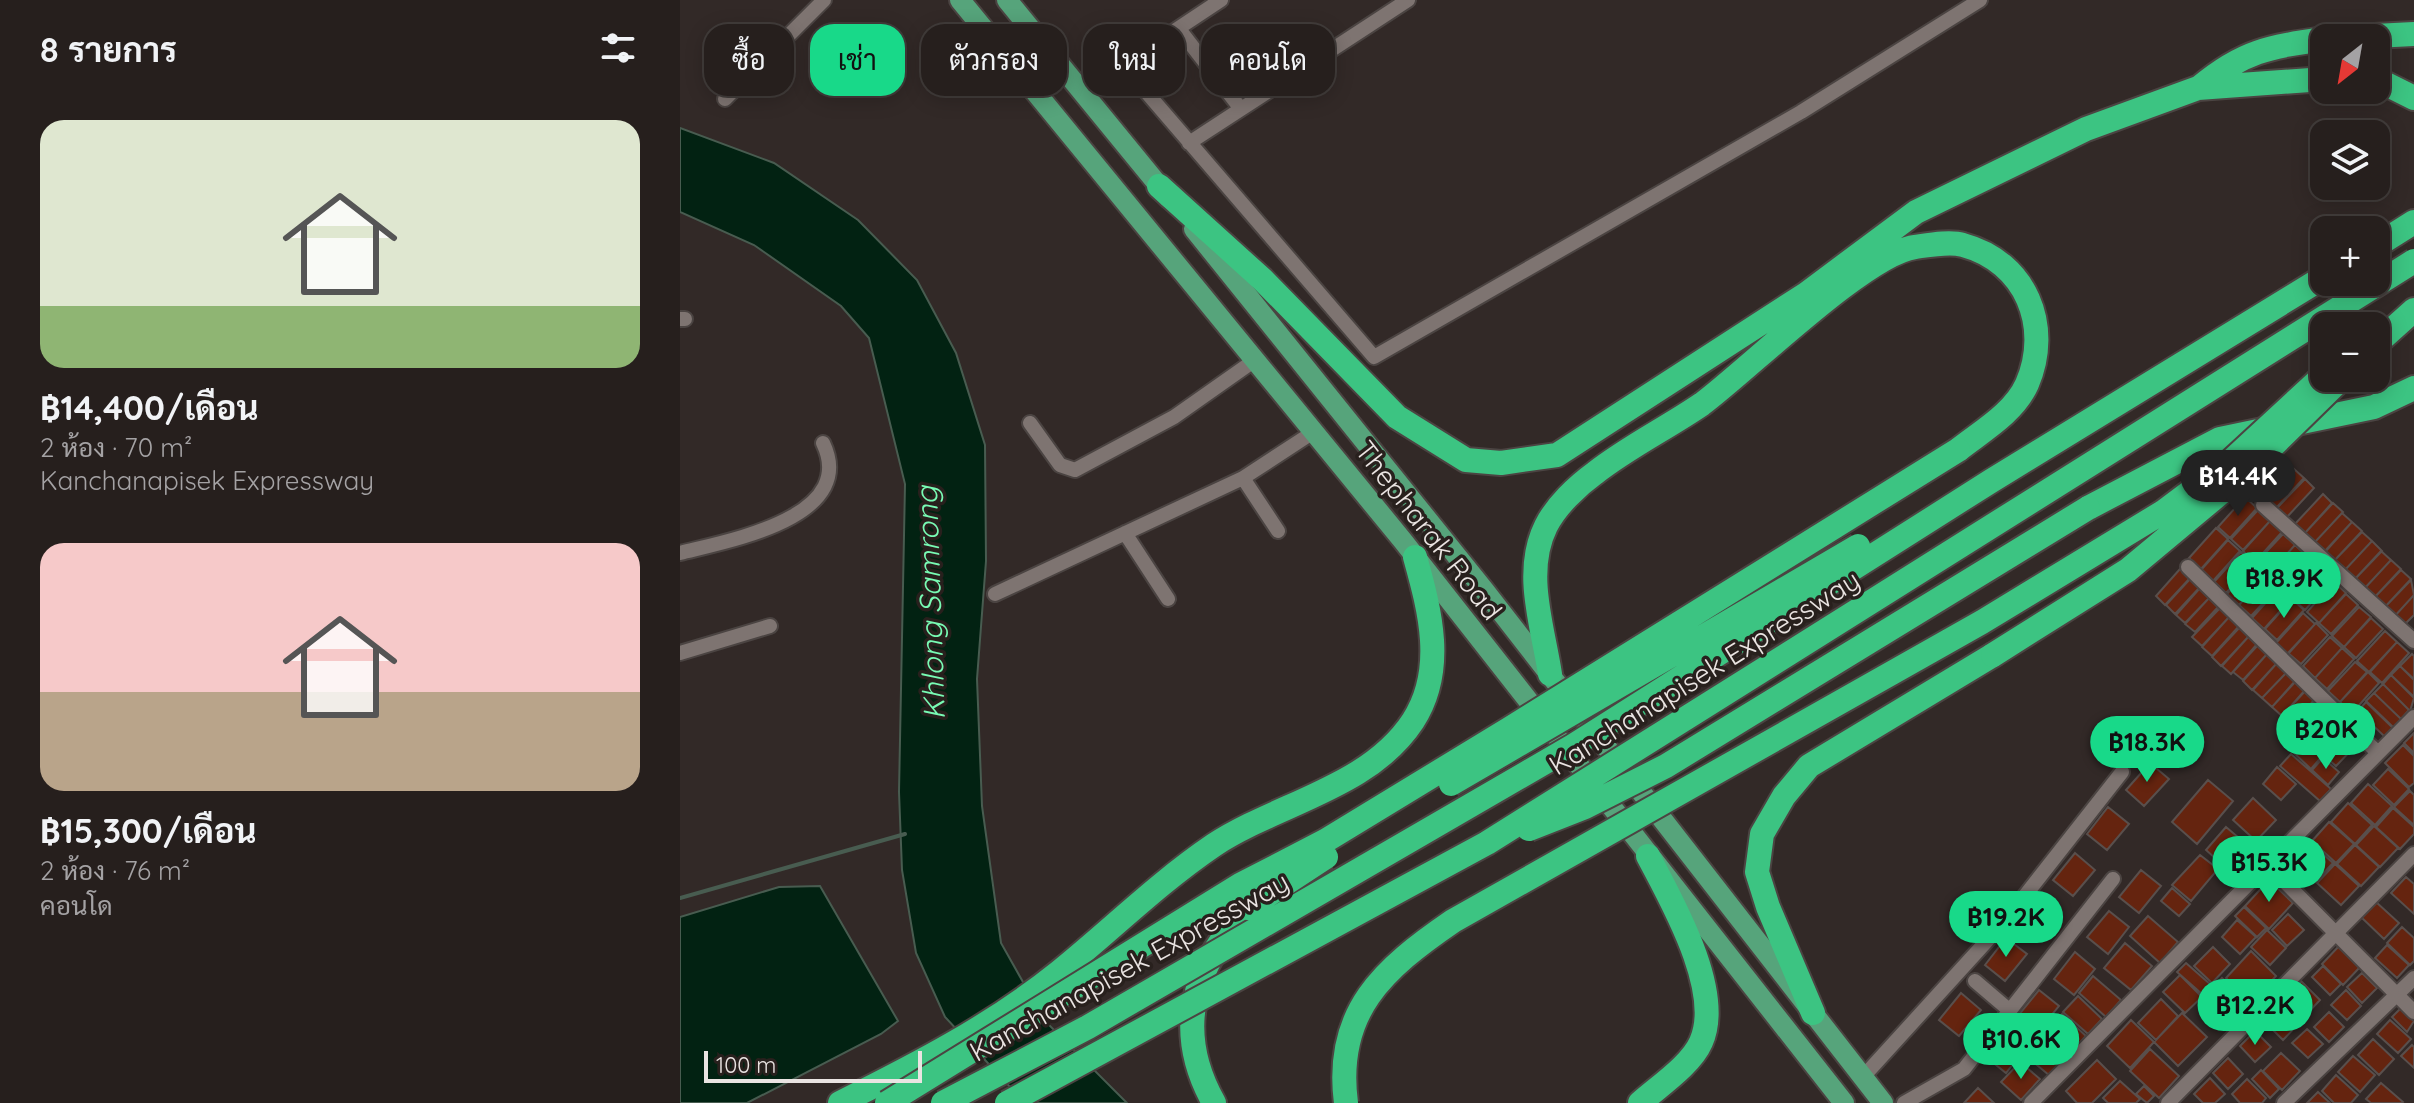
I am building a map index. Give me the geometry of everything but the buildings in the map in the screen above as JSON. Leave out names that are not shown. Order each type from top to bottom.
[{"type":"highway","points":[[2390,35],[2414,34]]},
{"type":"highway","points":[[2198,88],[2231,61],[2257,52],[2310,42]]},
{"type":"highway","points":[[1159,186],[1262,279],[1397,417],[1466,460],[1501,463],[1557,455],[1806,294],[1916,212],[2086,129],[2198,88],[2310,80]]},
{"type":"highway","points":[[2390,86],[2414,98]]},
{"type":"highway","points":[[2390,237],[2414,222]]},
{"type":"highway","points":[[887,1103],[1212,901],[1325,841],[1497,737],[1958,450],[2010,409],[2026,385],[2037,350],[2031,299],[2016,277],[1995,259],[1961,244],[1894,252],[1701,404],[1594,473],[1567,498],[1546,525],[1535,558],[1535,586],[1550,674]]},
{"type":"highway","name":"Kanchanapisek Expressway","points":[[1007,1103],[1487,843],[2414,261]]},
{"type":"highway","name":"Kanchanapisek Expressway","points":[[943,1103],[1088,1027],[1560,753],[1991,481],[2310,286]]},
{"type":"highway","points":[[2390,314],[2414,296]]},
{"type":"highway","points":[[2390,331],[2414,310]]},
{"type":"highway","points":[[1346,1103],[1341,1070],[1354,1020],[1363,1001],[1387,973],[1419,944],[1453,921],[1982,622],[2163,512],[2231,461],[2310,388]]},
{"type":"highway","points":[[1487,843],[1585,807],[1666,766],[2088,508],[2220,439],[2374,407],[2414,388]]},
{"type":"highway","points":[[1813,1013],[1768,907],[1757,872],[1762,834],[1784,796],[1809,766],[2128,570],[2248,470],[2328,392]]},
{"type":"highway","points":[[1214,1103],[1201,1078],[1190,1020],[1201,976],[1229,928],[1248,908],[1305,869],[1855,548],[1991,481]]},
{"type":"highway","points":[[840,1103],[931,1058],[1019,1002],[1179,869],[1218,843],[1378,760],[1396,744],[1426,695],[1433,659],[1432,624],[1415,557]]},
{"type":"highway","points":[[1640,1103],[1701,1041],[1704,1019],[1702,975],[1695,952],[1648,856]]},
{"type":"main road","name":"Thepharak Road","points":[[960,0],[1315,431],[1844,1103]]},
{"type":"main road","name":"Thepharak Road","points":[[1007,0],[1083,93]]},
{"type":"main road","name":"Thepharak Road","points":[[1085,96],[1550,674],[1883,1103]]},
{"type":"street","points":[[725,99],[824,0]]},
{"type":"street","points":[[1185,25],[1221,0]]},
{"type":"street","points":[[1189,143],[1408,0]]},
{"type":"street","points":[[1149,96],[1374,357],[1801,112],[1980,0]]},
{"type":"street","points":[[1185,37],[1241,109]]},
{"type":"street","points":[[1030,423],[1060,465],[1075,470],[1174,417],[1255,360]]},
{"type":"street","points":[[995,594],[1243,478],[1315,431]]},
{"type":"street","points":[[680,553],[765,532],[810,502],[830,473],[830,457],[823,443]]},
{"type":"street","points":[[1243,478],[1278,531]]},
{"type":"street","points":[[2263,505],[2414,641]]},
{"type":"street","points":[[1125,533],[1168,599]]},
{"type":"street","points":[[2188,567],[2377,752]]},
{"type":"street","points":[[680,653],[770,626]]},
{"type":"street","points":[[2031,1103],[2414,717]]},
{"type":"street","points":[[1863,1077],[2005,921],[2122,772]]},
{"type":"street","points":[[2168,1103],[2414,854]]},
{"type":"street","points":[[2267,864],[2414,1012]]},
{"type":"street","points":[[1904,1103],[1964,1069],[2113,879]]},
{"type":"street","points":[[2284,1103],[2414,978]]},
{"type":"street","points":[[1975,981],[2009,1010]]},
{"type":"water","name":"Khlong Samrong","points":[[680,128],[774,163],[858,220],[917,280],[956,353],[985,445],[986,561],[977,679],[982,806],[1001,943],[1045,1021],[1127,1103],[1025,1103],[945,1017],[916,953],[902,870],[899,792],[905,484],[869,338],[841,306],[754,245],[680,212]]},
{"type":"water","points":[[820,886],[898,1021],[881,1034],[747,1103],[680,1103],[680,917],[779,887]]},
{"type":"waterway","points":[[680,898],[905,834]]}]
